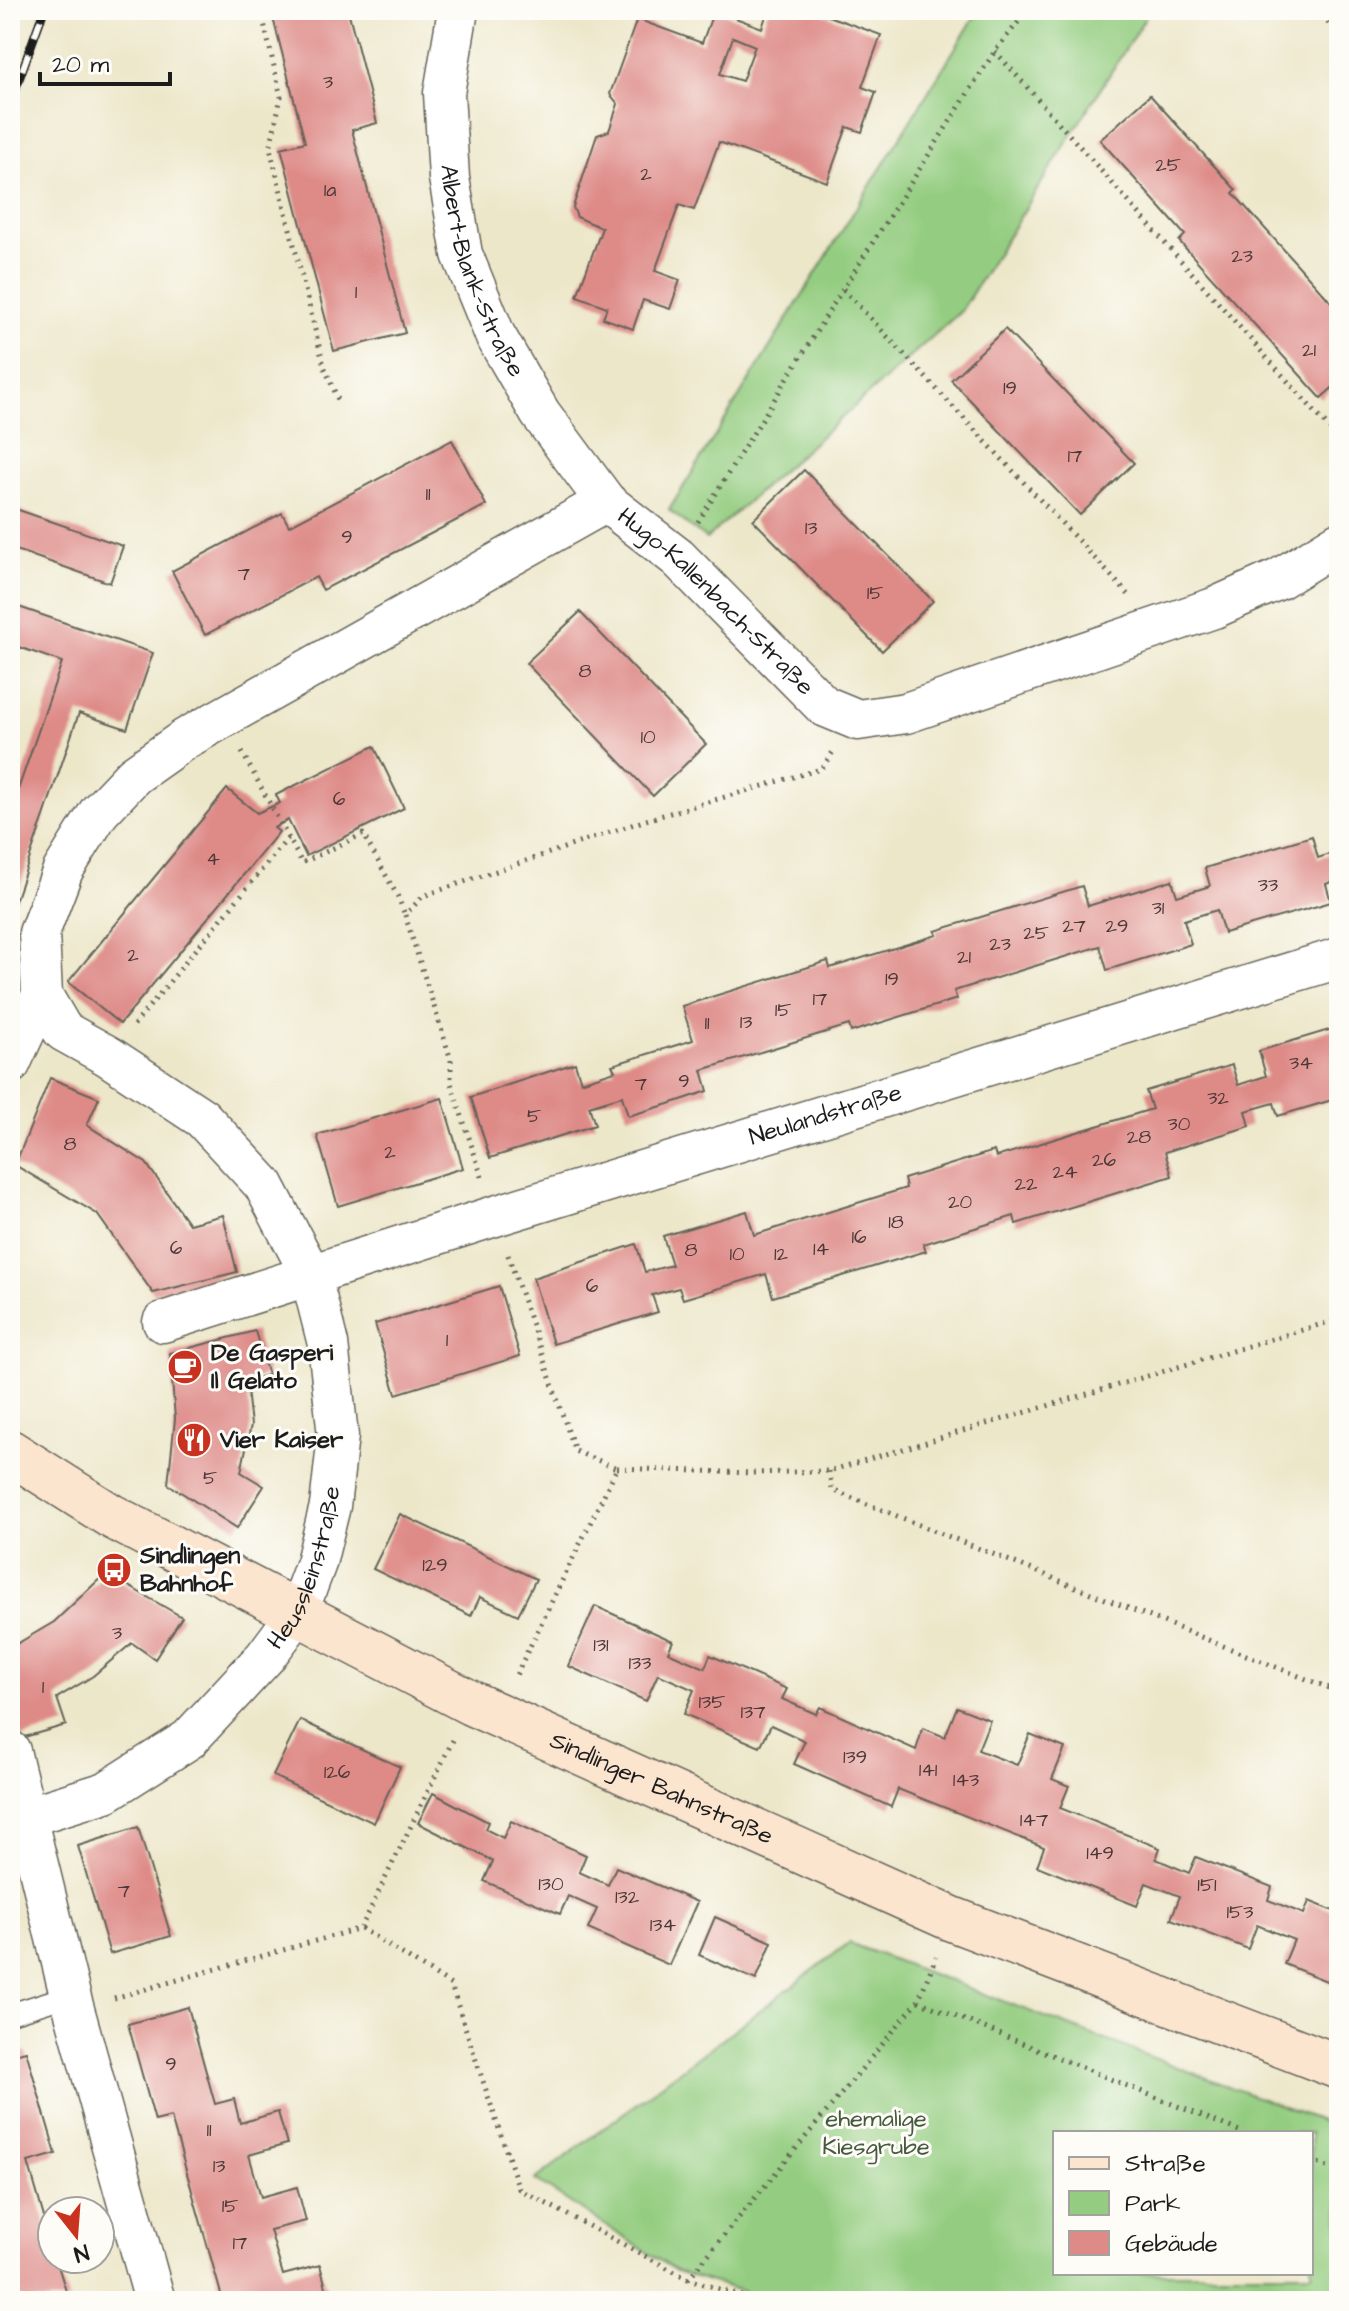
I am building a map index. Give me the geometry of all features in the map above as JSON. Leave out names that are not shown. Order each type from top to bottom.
[{"type":"street","name":"Albert-Blank-Straße","points":[[458,10],[444,93],[449,178],[462,254],[495,335],[540,413],[606,502]]},
{"type":"street","name":"Hugo-Kallenbach-Straße","points":[[42,995],[39,933],[63,870],[99,812],[134,775],[223,716],[606,502],[678,558],[824,706],[858,720]]},
{"type":"street","points":[[858,720],[906,713],[1214,608],[1279,579],[1339,542]]},
{"type":"street","name":"Neulandstraße","points":[[163,1322],[310,1273],[1339,958]]},
{"type":"street","points":[[10,1064],[42,995]]},
{"type":"street","name":"Heussleinstraße","points":[[18,1818],[106,1792],[189,1739],[265,1657],[297,1614],[316,1563],[330,1506],[338,1436],[328,1344],[310,1273],[264,1185],[202,1118],[108,1056],[63,1031],[42,995]]},
{"type":"street","name":"Sindlinger Bahnstraße","points":[[10,1452],[111,1516],[484,1708],[952,1919],[1339,2067]]},
{"type":"street","points":[[10,1751],[18,1818],[155,2301]]},
{"type":"lane","points":[[10,2014],[72,2002]]},
{"type":"path","points":[[261,10],[281,97],[270,148],[324,366],[339,402]]},
{"type":"path","points":[[1014,10],[1022,18]]},
{"type":"path","points":[[678,558],[843,289],[995,51],[1028,10]]},
{"type":"path","points":[[1317,10],[1339,36]]},
{"type":"path","points":[[995,51],[1339,439]]},
{"type":"path","points":[[843,289],[1160,627]]},
{"type":"path","points":[[223,716],[302,863],[363,834],[398,897],[451,1060],[451,1083],[575,1451],[617,1468],[751,1473],[829,1471],[1339,1319]]},
{"type":"path","points":[[405,915],[423,896],[646,820],[821,769],[858,720]]},
{"type":"path","points":[[108,1056],[288,838]]},
{"type":"path","points":[[72,2002],[361,1928],[617,1468]]},
{"type":"path","points":[[829,1471],[832,1490],[1339,1692]]},
{"type":"path","points":[[688,2279],[918,2001],[952,1919]]},
{"type":"path","points":[[361,1928],[451,1985],[519,2189],[688,2279],[759,2301]]},
{"type":"path","points":[[918,2001],[1239,2131]]},
{"type":"path","points":[[1313,2161],[1339,2172]]},
{"type":"green space","points":[[979,10],[1150,10],[961,311],[706,539],[669,510]]},
{"type":"green space","name":"ehemalige Kiesgrube","points":[[849,1943],[1339,2128],[1339,2301],[774,2301],[676,2271],[535,2180]]},
{"type":"building","points":[[271,10],[348,10],[377,123],[352,130],[405,333],[334,351],[281,148],[305,142]]},
{"type":"building","points":[[714,10],[762,28],[768,10],[812,10],[881,35],[862,87],[876,92],[862,132],[847,127],[827,182],[719,142],[694,210],[679,205],[655,271],[680,280],[670,309],[643,300],[633,329],[603,318],[607,307],[577,296],[602,228],[577,217],[573,207],[597,135],[609,131],[618,104],[610,94],[637,19],[702,43]],"holes":[[[733,37],[755,46],[742,81],[720,74]]]},
{"type":"building","points":[[1150,95],[1339,311],[1339,382],[1321,398],[1179,241],[1185,235],[1100,140]]},
{"type":"building","points":[[1005,329],[1134,463],[1080,515],[951,380]]},
{"type":"building","points":[[452,440],[486,505],[323,590],[316,577],[205,635],[172,571],[282,513],[289,526]]},
{"type":"building","points":[[804,470],[933,601],[882,651],[753,520]]},
{"type":"building","points":[[10,507],[123,546],[110,583],[10,548]]},
{"type":"building","points":[[10,604],[153,653],[127,729],[79,713],[11,913],[10,813],[62,662],[10,644]]},
{"type":"building","points":[[580,612],[706,744],[653,796],[526,663]]},
{"type":"building","points":[[374,746],[404,808],[306,856],[288,820],[274,828],[279,832],[120,1024],[68,982],[227,789],[257,813],[280,803],[276,795]]},
{"type":"building","points":[[1312,836],[1318,858],[1339,851],[1339,880],[1326,884],[1331,902],[1224,933],[1217,910],[1184,920],[1191,944],[1107,970],[1100,946],[954,991],[957,999],[851,1032],[849,1025],[702,1070],[708,1091],[669,1104],[628,1116],[622,1096],[589,1106],[595,1125],[490,1158],[471,1097],[575,1063],[581,1082],[615,1071],[612,1065],[693,1040],[682,1006],[828,961],[830,968],[937,935],[935,931],[1082,886],[1088,906],[1172,880],[1177,896],[1210,886],[1205,868]]},
{"type":"building","points":[[1339,1027],[1339,1098],[1278,1116],[1274,1103],[1246,1111],[1250,1126],[1165,1152],[1172,1176],[1016,1224],[1014,1216],[923,1244],[926,1251],[773,1297],[766,1274],[683,1299],[679,1288],[652,1295],[658,1312],[553,1344],[533,1278],[636,1244],[645,1272],[672,1265],[663,1236],[747,1211],[754,1235],[906,1188],[904,1179],[994,1151],[996,1157],[1152,1109],[1146,1091],[1232,1065],[1238,1085],[1266,1076],[1259,1051]]},
{"type":"building","points":[[50,1078],[99,1098],[87,1125],[146,1163],[189,1224],[223,1215],[237,1272],[153,1293],[97,1214],[15,1165]]},
{"type":"building","points":[[442,1098],[463,1168],[338,1206],[317,1135]]},
{"type":"building","points":[[499,1286],[520,1356],[396,1394],[375,1324]]},
{"type":"building","points":[[255,1331],[268,1375],[246,1381],[251,1425],[241,1472],[264,1486],[237,1528],[168,1484],[175,1419],[170,1353]]},
{"type":"building","points":[[400,1514],[536,1579],[518,1615],[480,1597],[471,1616],[373,1569]]},
{"type":"building","points":[[106,1573],[182,1617],[155,1659],[132,1643],[93,1676],[57,1698],[66,1725],[21,1738],[10,1697],[10,1648],[54,1622]]},
{"type":"building","points":[[595,1606],[673,1641],[668,1652],[705,1668],[710,1655],[787,1689],[782,1699],[816,1714],[820,1707],[916,1750],[923,1728],[945,1737],[957,1707],[990,1720],[978,1750],[1017,1765],[1030,1734],[1065,1748],[1052,1779],[1069,1786],[1060,1808],[1160,1848],[1156,1859],[1189,1873],[1196,1857],[1272,1887],[1268,1900],[1304,1914],[1309,1901],[1339,1913],[1339,1986],[1284,1964],[1294,1940],[1257,1925],[1248,1949],[1171,1919],[1180,1896],[1146,1883],[1137,1906],[1037,1866],[1044,1847],[898,1789],[891,1807],[794,1764],[805,1741],[771,1725],[760,1747],[684,1714],[694,1690],[658,1674],[646,1701],[568,1666]]},
{"type":"building","points":[[300,1720],[400,1767],[374,1823],[273,1776]]},
{"type":"building","points":[[433,1793],[488,1822],[485,1829],[503,1838],[511,1821],[586,1855],[579,1872],[608,1885],[616,1867],[697,1902],[669,1965],[588,1929],[597,1909],[568,1896],[560,1914],[484,1881],[493,1861],[418,1823]]},
{"type":"building","points":[[138,1827],[171,1936],[110,1954],[78,1846]]},
{"type":"building","points":[[715,1917],[772,1942],[756,1980],[699,1955]]},
{"type":"building","points":[[188,2007],[215,2104],[234,2099],[240,2123],[278,2112],[287,2144],[249,2155],[261,2197],[297,2187],[306,2221],[270,2230],[283,2275],[320,2265],[329,2299],[223,2301],[171,2117],[155,2121],[128,2024]]},
{"type":"building","points":[[26,2051],[56,2154],[28,2162],[38,2195],[36,2275],[61,2275],[69,2301],[10,2301],[10,2055]]},
{"type":"railway","points":[[10,30],[17,10]]},
{"type":"railway","points":[[10,104],[44,10]]},
{"type":"place","name":"De Gasperi Il Gelato","points":[[185,1367]]},
{"type":"place","name":"Vier Kaiser","points":[[194,1440]]},
{"type":"place","name":"Sindlingen Bahnhof","points":[[114,1570]]}]
